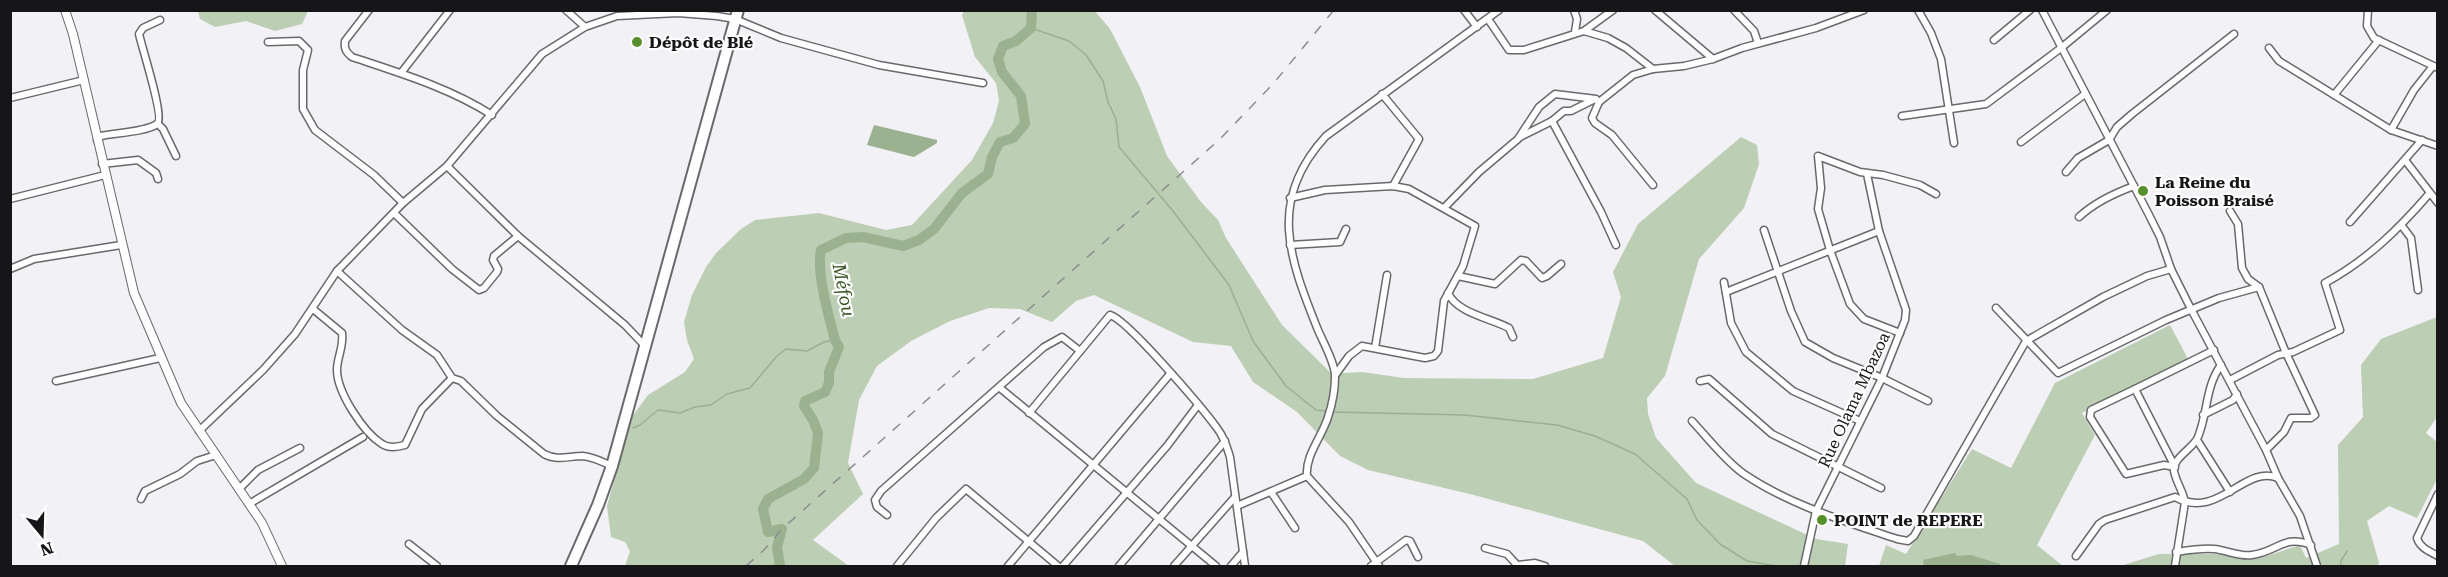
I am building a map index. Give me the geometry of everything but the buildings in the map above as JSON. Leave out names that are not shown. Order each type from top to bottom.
[{"type":"highway","points":[[571,567],[612,466],[737,15]]},
{"type":"street","points":[[65,10],[84,80],[134,293],[181,403],[262,523],[282,567]]},
{"type":"street","points":[[369,10],[345,42],[346,52],[352,57],[471,102],[492,115]]},
{"type":"street","points":[[401,74],[450,10]]},
{"type":"street","points":[[566,10],[585,27]]},
{"type":"street","points":[[1464,10],[1477,27]]},
{"type":"street","points":[[1574,10],[1577,19],[1575,32]]},
{"type":"street","points":[[1584,31],[1613,10]]},
{"type":"street","points":[[1655,10],[1713,59]]},
{"type":"street","points":[[1734,10],[1754,30],[1758,43]]},
{"type":"street","points":[[1444,208],[1479,172],[1518,139],[1552,121],[1564,111],[1571,111],[1598,100],[1633,75],[1653,69],[1713,59],[1758,43],[1816,28],[1864,10]]},
{"type":"street","points":[[1918,10],[1937,46],[1954,143]]},
{"type":"street","points":[[1994,40],[2030,10]]},
{"type":"street","points":[[2042,10],[2160,237],[2171,269],[2191,309],[2300,516],[2317,567]]},
{"type":"street","points":[[1902,116],[1986,104],[2107,10]]},
{"type":"street","points":[[2368,10],[2367,26],[2371,35],[2435,67],[2414,90],[2391,130]]},
{"type":"street","points":[[1336,374],[1311,312],[1290,245],[1290,198],[1293,186],[1310,152],[1326,136],[1497,11]]},
{"type":"street","points":[[199,431],[263,370],[295,334],[337,271],[403,203],[447,166],[542,54],[585,27],[618,13],[737,15],[781,38],[849,57],[983,83]]},
{"type":"street","points":[[1488,19],[1509,50],[1538,46],[1575,32],[1584,31],[1608,38],[1653,69]]},
{"type":"street","points":[[97,140],[102,136],[148,128],[158,124],[160,119],[156,94],[139,34],[143,28],[160,20]]},
{"type":"street","points":[[2066,172],[2078,158],[2109,140],[2124,121],[2234,34]]},
{"type":"street","points":[[2334,95],[2379,40]]},
{"type":"street","points":[[268,42],[299,41],[308,50],[303,70],[303,109],[315,130],[374,175],[403,203]]},
{"type":"street","points":[[2269,48],[2279,61],[2391,130],[2438,146]]},
{"type":"street","points":[[10,98],[84,80]]},
{"type":"street","points":[[1382,94],[1419,139],[1393,186]]},
{"type":"street","points":[[1518,139],[1539,106],[1555,94],[1598,100]]},
{"type":"street","points":[[2020,142],[2085,94]]},
{"type":"street","points":[[1598,100],[1592,118],[1595,123],[1612,135],[1653,185]]},
{"type":"street","points":[[1552,121],[1616,245]]},
{"type":"street","points":[[158,124],[163,129],[176,156]]},
{"type":"street","points":[[2350,222],[2422,140]]},
{"type":"street","points":[[1900,333],[1863,319],[1850,304],[1830,250],[1818,208],[1821,188],[1818,156],[1867,174],[1920,184],[1936,194]]},
{"type":"street","points":[[102,164],[138,160],[156,173],[158,179]]},
{"type":"street","points":[[2404,160],[2438,203]]},
{"type":"street","points":[[447,166],[518,236],[625,325],[644,345]]},
{"type":"street","name":"Rue Olama Mbazoa","points":[[1804,565],[1816,511],[1882,378],[1905,320],[1906,310],[1879,231],[1867,174]]},
{"type":"street","points":[[10,199],[105,175]]},
{"type":"street","points":[[1290,198],[1324,190],[1393,186],[1415,191],[1475,226],[1471,245],[1448,293],[1441,316],[1438,351],[1434,356],[1425,358],[1362,346],[1349,356],[1336,374],[1329,417],[1309,459],[1307,476],[1349,522],[1376,565],[1406,540],[1410,541],[1418,557]]},
{"type":"street","points":[[2079,217],[2087,209],[2117,192],[2134,186]]},
{"type":"street","points":[[2229,380],[2278,355],[2340,330],[2325,283],[2342,274],[2402,226],[2429,194]]},
{"type":"street","points":[[2230,211],[2238,224],[2242,268],[2248,279],[2259,287],[2315,415],[2311,418],[2294,416],[2291,418],[2284,432],[2266,450]]},
{"type":"street","points":[[394,213],[452,269],[478,290],[484,288],[497,272],[494,256],[518,236]]},
{"type":"street","points":[[2402,226],[2411,238],[2418,290]]},
{"type":"street","points":[[1290,245],[1340,242],[1346,229]]},
{"type":"street","points":[[1764,230],[1770,254],[1805,342],[1833,358],[1882,378],[1928,401]]},
{"type":"street","points":[[1726,292],[1879,231]]},
{"type":"street","points":[[10,269],[22,262],[34,259],[121,244]]},
{"type":"street","points":[[1458,276],[1495,284],[1521,260],[1526,261],[1542,278],[1561,264]]},
{"type":"street","points":[[1692,421],[1742,473],[1816,511],[1908,541],[1914,536],[2026,341],[2103,297],[2147,276],[2171,269]]},
{"type":"street","points":[[337,271],[363,292],[402,330],[437,355],[453,378],[462,381],[497,416],[543,454],[551,458],[582,456],[595,458],[612,466]]},
{"type":"street","points":[[1375,348],[1387,275]]},
{"type":"street","points":[[1724,282],[1733,329],[1746,352],[1793,391],[1860,421]]},
{"type":"street","points":[[1996,308],[2058,373],[2191,309],[2231,294],[2259,287]]},
{"type":"street","points":[[1448,293],[1460,306],[1509,328],[1513,337]]},
{"type":"street","points":[[313,309],[342,333],[342,349],[337,374],[348,405],[381,444],[405,445],[422,409],[453,378]]},
{"type":"street","points":[[1029,412],[1110,315],[1113,316],[1125,325],[1198,405],[1218,428],[1225,441],[1230,457],[1245,567]]},
{"type":"street","points":[[887,515],[877,507],[875,500],[881,491],[1054,340],[1066,339],[1080,351]]},
{"type":"street","points":[[2175,467],[2164,465],[2126,474],[2090,417],[2091,410],[2214,350]]},
{"type":"street","points":[[56,381],[160,358]]},
{"type":"street","points":[[2175,467],[2197,440],[2212,378],[2221,365]]},
{"type":"street","points":[[1008,567],[1170,374]]},
{"type":"street","points":[[1701,381],[1709,379],[1772,434],[1881,488]]},
{"type":"street","points":[[1000,388],[1216,567]]},
{"type":"street","points":[[2135,389],[2175,467],[2185,502],[2175,567]]},
{"type":"street","points":[[2203,415],[2233,400],[2237,394]]},
{"type":"street","points":[[1063,567],[1198,405]]},
{"type":"street","points":[[249,504],[363,437]]},
{"type":"street","points":[[2197,440],[2230,492]]},
{"type":"street","points":[[1119,567],[1225,441]]},
{"type":"street","points":[[239,489],[258,470],[300,448]]},
{"type":"street","points":[[141,499],[145,491],[180,474],[197,461],[216,455]]},
{"type":"street","points":[[2076,556],[2099,524],[2105,520],[2175,497],[2185,502],[2214,502],[2262,475],[2278,478]]},
{"type":"street","points":[[1237,506],[1307,476]]},
{"type":"street","points":[[897,567],[936,518],[966,489],[1058,567]]},
{"type":"street","points":[[1271,492],[1295,528]]},
{"type":"street","points":[[2438,494],[2417,538],[2424,548],[2438,556]]},
{"type":"street","points":[[1174,567],[1235,497]]},
{"type":"street","points":[[2176,552],[2215,549],[2252,555],[2291,541],[2299,540],[2311,545]]},
{"type":"street","points":[[409,544],[437,567]]},
{"type":"street","points":[[1485,548],[1507,554],[1518,566],[1535,563],[1545,567]]},
{"type":"street","points":[[1231,567],[1243,552]]},
{"type":"shaded area","points":[[198,10],[308,11],[302,24],[275,31],[246,21],[215,27],[200,19]]},
{"type":"shaded area","points":[[1094,10],[1110,29],[1140,87],[1167,156],[1201,202],[1218,220],[1226,238],[1282,325],[1335,377],[1343,373],[1362,372],[1404,378],[1533,379],[1603,358],[1621,297],[1613,272],[1638,224],[1741,137],[1757,145],[1759,164],[1744,208],[1699,259],[1665,376],[1647,398],[1648,414],[1656,438],[1696,483],[1816,539],[1848,544],[1845,566],[1675,566],[1643,541],[1474,495],[1368,470],[1340,456],[1297,412],[1253,382],[1231,346],[1193,342],[1094,295],[1076,301],[1052,322],[1020,309],[989,308],[950,321],[911,341],[877,366],[859,400],[848,463],[863,494],[813,540],[849,566],[625,566],[630,551],[625,542],[611,537],[607,506],[632,417],[648,395],[685,372],[694,359],[687,340],[684,322],[692,295],[716,253],[741,229],[755,220],[819,213],[886,230],[912,225],[972,160],[993,123],[999,101],[996,83],[975,57],[962,15],[964,11]]},
{"type":"shaded area","points":[[874,125],[937,140],[937,143],[914,157],[867,145]]},
{"type":"shaded area","points":[[2437,317],[2437,417],[2426,433],[2437,442],[2437,479],[2417,518],[2389,506],[2367,521],[2379,563],[2377,566],[2120,566],[2159,554],[2215,554],[2257,559],[2300,545],[2306,558],[2339,544],[2338,445],[2363,417],[2361,365],[2381,339]]},
{"type":"shaded area","points":[[2170,325],[2188,359],[2082,413],[2095,435],[2037,545],[2063,566],[1879,566],[1886,545],[1906,554],[1972,449],[2011,468],[2055,383]]},
{"type":"shaded area","points":[[1955,553],[1957,556],[1971,555],[2000,564],[2000,566],[1924,566],[1923,560]]},
{"type":"waterway","name":"Méfou","points":[[780,566],[777,547],[782,529],[768,532],[763,509],[768,499],[804,479],[814,468],[818,433],[804,406],[805,401],[825,392],[829,383],[829,372],[839,347],[835,340],[824,295],[820,270],[821,250],[846,238],[863,237],[903,246],[919,240],[934,229],[962,193],[988,174],[992,157],[1000,142],[1013,138],[1025,124],[1021,96],[1002,72],[998,59],[1003,46],[1016,41],[1031,28],[1032,10]]},
{"type":"waterway","points":[[1031,28],[1069,41],[1086,55],[1103,81],[1108,102],[1116,119],[1119,147],[1173,211],[1229,285],[1253,341],[1286,386],[1316,410],[1328,411]]},
{"type":"waterway","points":[[633,428],[658,410],[680,413],[695,407],[711,405],[727,394],[750,388],[777,356],[786,349],[807,351],[824,342],[835,340]]},
{"type":"waterway","points":[[1333,412],[1465,415],[1557,425],[1595,436],[1635,454],[1687,499],[1697,520],[1720,544],[1747,561],[1776,566]]},
{"type":"waterway","points":[[2341,566],[2341,561],[2347,551]]},
{"type":"railway","points":[[746,566],[782,529],[1220,139],[1273,84],[1334,10]]},
{"type":"place","name":"Dépôt de Blé","points":[[637,42]]},
{"type":"place","name":"La Reine du Poisson Braisé","points":[[2143,191]]},
{"type":"place","name":"POINT de REPERE","points":[[1822,520]]}]
